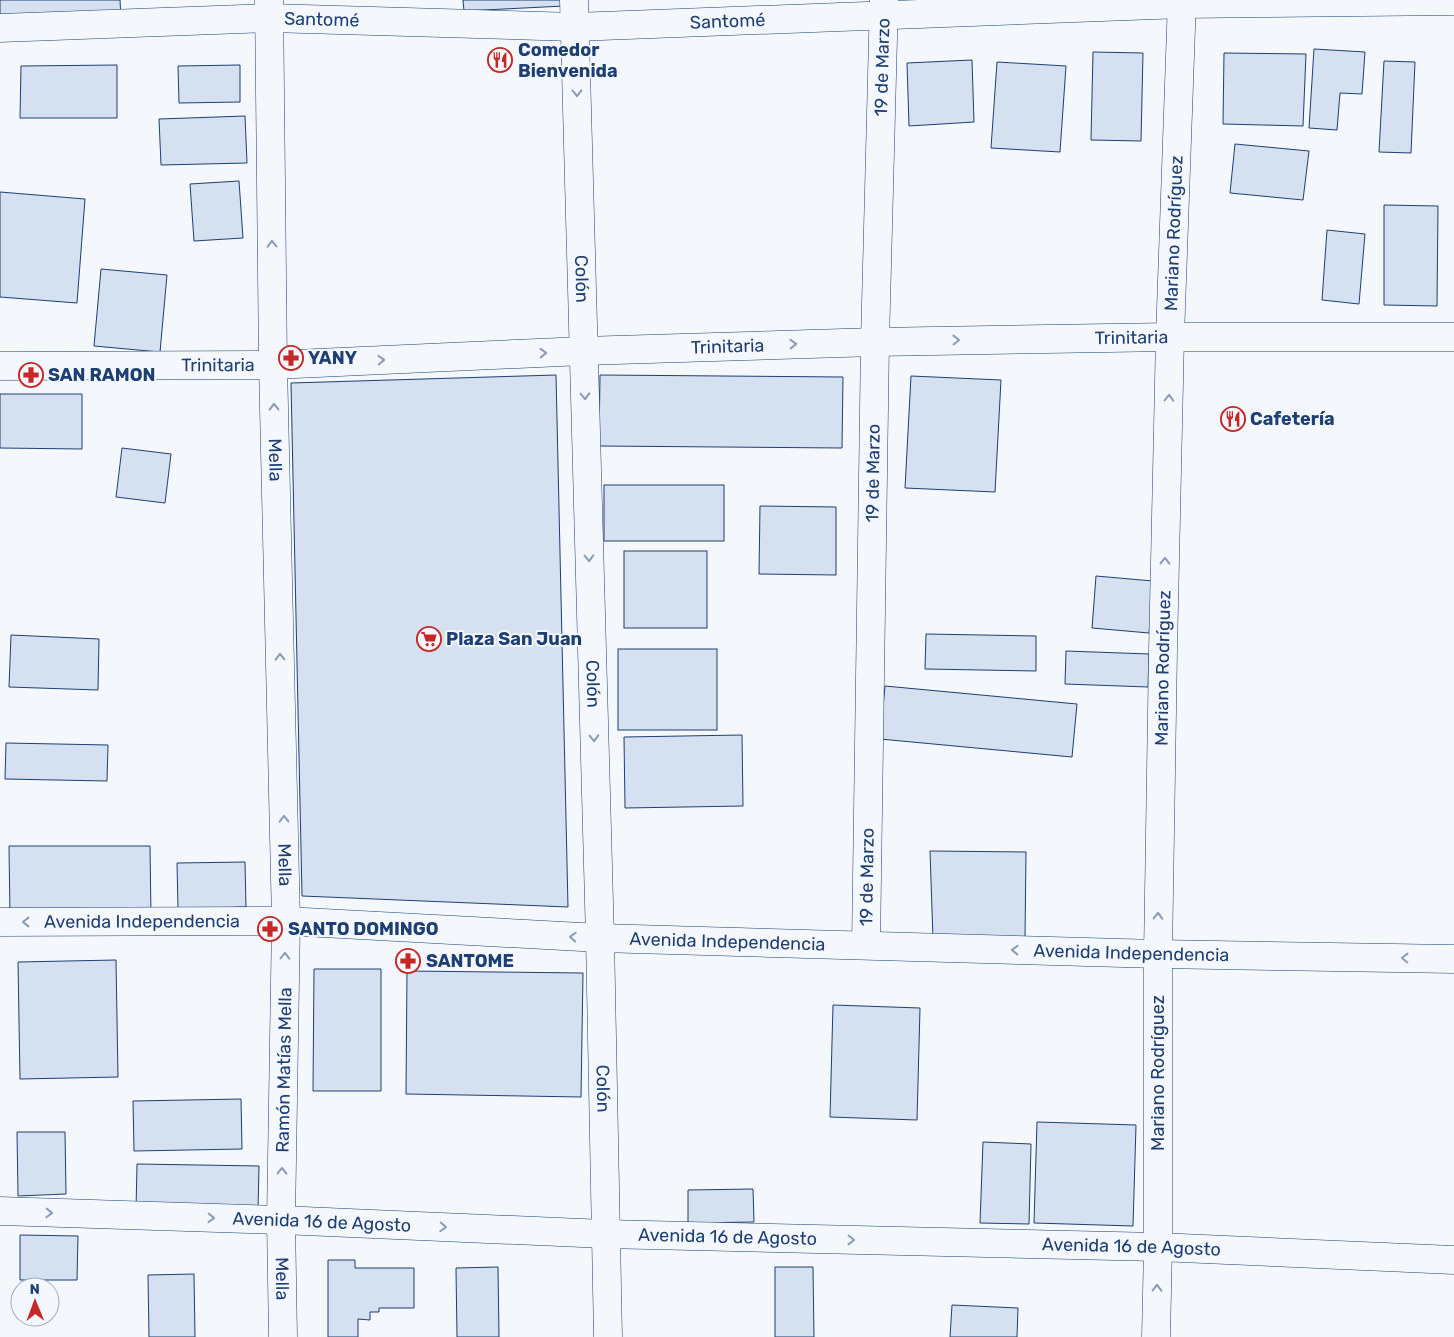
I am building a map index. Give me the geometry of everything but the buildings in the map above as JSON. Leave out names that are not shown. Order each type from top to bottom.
[{"type":"street","name":"Colón","points":[[574,0],[600,938],[608,1337]]},
{"type":"street","name":"Santomé","points":[[0,28],[270,9],[575,27],[884,8],[1182,2],[1454,1]]},
{"type":"street","name":"Mariano Rodríguez","points":[[1156,1337],[1158,1247],[1158,954],[1170,337],[1182,2]]},
{"type":"street","name":"19 de Marzo","points":[[866,945],[875,342],[884,8]]},
{"type":"street","name":"Mella","points":[[270,9],[273,365],[286,921]]},
{"type":"street","name":"Trinitaria","points":[[0,366],[273,365],[583,351],[875,342],[1170,337],[1454,337]]},
{"type":"street","name":"Avenida Independencia","points":[[0,922],[286,921],[600,938],[1158,954],[1454,959]]},
{"type":"street","name":"Ramón Matías Mella","points":[[281,1220],[286,921]]},
{"type":"street","name":"Avenida 16 de Agosto","points":[[0,1211],[281,1220],[605,1234],[1158,1247],[1454,1260]]},
{"type":"street","name":"Mella","points":[[281,1220],[282,1337]]},
{"type":"place","name":"Comedor Bienvenida","points":[[500,60]]},
{"type":"place","name":"YANY","points":[[291,358]]},
{"type":"place","name":"SAN RAMON","points":[[31,375]]},
{"type":"place","name":"Cafetería","points":[[1233,419]]},
{"type":"place","name":"Plaza San Juan","points":[[429,639]]},
{"type":"place","name":"SANTO DOMINGO","points":[[270,929]]},
{"type":"place","name":"SANTOME","points":[[408,961]]}]
